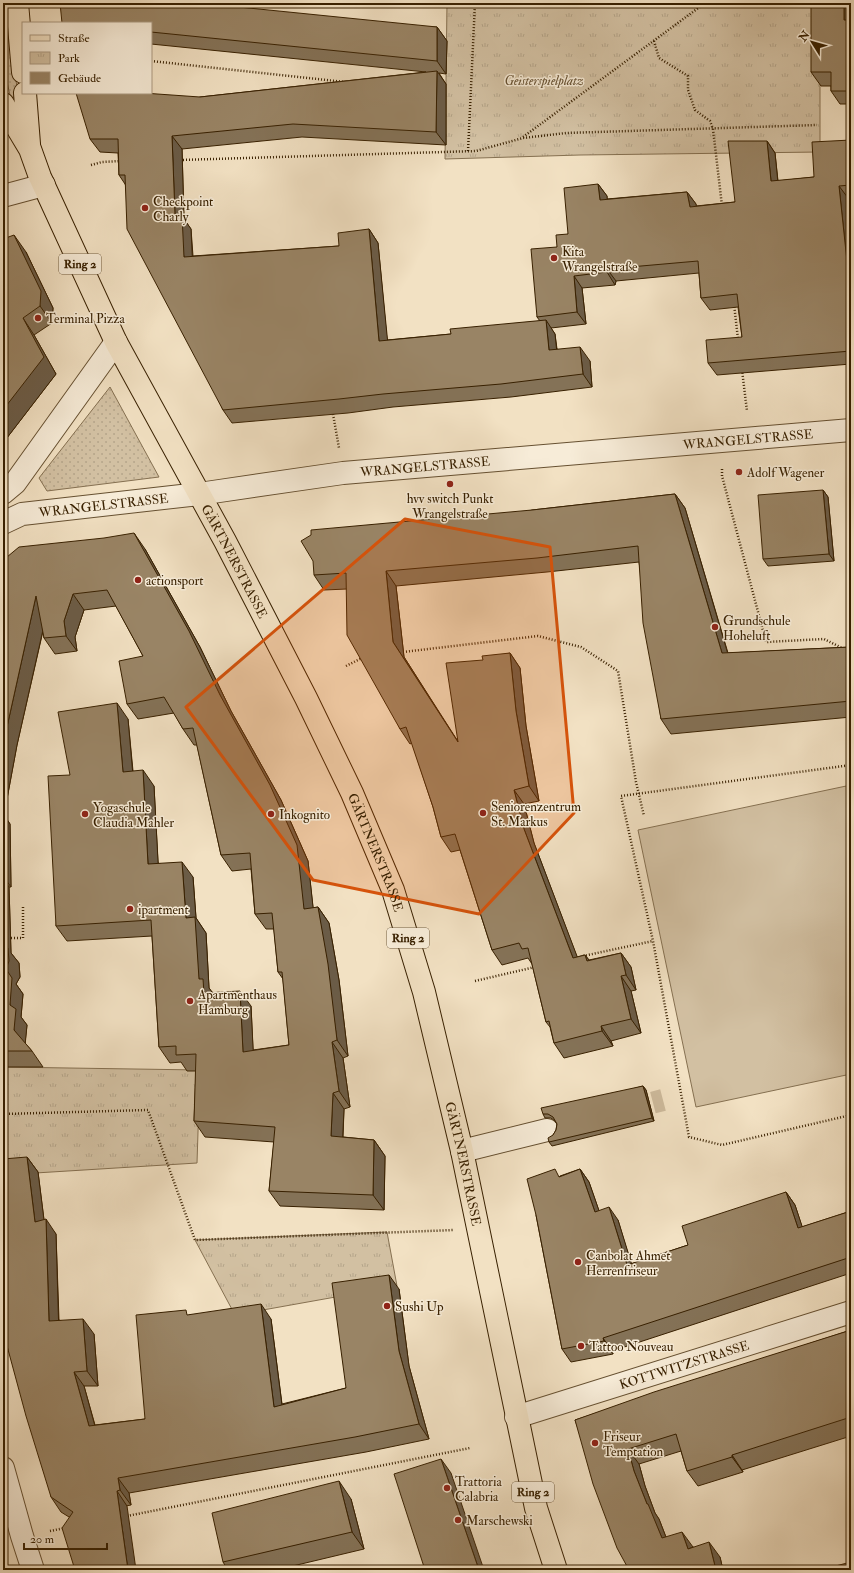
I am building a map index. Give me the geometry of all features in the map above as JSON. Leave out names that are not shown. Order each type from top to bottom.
[{"type":"main road","points":[[17,3],[22,60]]},
{"type":"main road","name":"GÄRTNERSTRASSE","points":[[25,94],[30,149]]},
{"type":"main road","name":"GÄRTNERSTRASSE","points":[[3,104],[30,149],[44,185],[116,342],[199,494],[306,698],[352,793],[393,890],[422,986],[462,1151],[536,1508],[556,1570]]},
{"type":"street","points":[[3,196],[44,185]]},
{"type":"street","points":[[3,493],[16,483],[116,342]]},
{"type":"street","name":"WRANGELSTRASSE","points":[[3,524],[22,514],[199,494],[343,474],[851,430]]},
{"type":"street","points":[[462,1151],[547,1130]]},
{"type":"street","name":"KOTTWITZSTRASSE","points":[[516,1417],[851,1312]]},
{"type":"street","points":[[3,1468],[33,1570]]},
{"type":"path","points":[[468,151],[475,3]]},
{"type":"path","points":[[523,138],[705,3]]},
{"type":"path","points":[[654,41],[660,58],[688,76],[688,90],[695,110],[710,121],[713,130],[723,209]]},
{"type":"path","points":[[152,61],[349,82]]},
{"type":"path","points":[[173,160],[476,151],[523,138],[566,133],[713,130],[817,125]]},
{"type":"path","points":[[91,165],[102,162],[126,161]]},
{"type":"path","points":[[734,302],[739,341]]},
{"type":"path","points":[[741,365],[747,412]]},
{"type":"path","points":[[334,414],[340,451]]},
{"type":"path","points":[[722,469],[722,476],[766,642],[824,639],[842,648]]},
{"type":"path","points":[[403,652],[538,636],[581,647],[618,671],[644,816]]},
{"type":"path","points":[[346,666],[362,658]]},
{"type":"path","points":[[851,765],[621,796],[653,941],[689,1136],[722,1145],[851,1115]]},
{"type":"path","points":[[11,938],[24,938],[23,906]]},
{"type":"path","points":[[576,958],[653,941]]},
{"type":"path","points":[[475,981],[537,967]]},
{"type":"path","points":[[3,1114],[148,1110],[195,1240],[478,1230]]},
{"type":"path","points":[[120,1517],[470,1448]]},
{"type":"path","points":[[50,1531],[65,1528]]},
{"type":"highlighted area","points":[[405,519],[550,547],[574,813],[479,914],[313,880],[186,707]]},
{"type":"green space","name":"Geisterspielplatz","points":[[447,3],[820,3],[820,152],[580,155],[445,159]]},
{"type":"green space","points":[[3,8],[18,92],[11,100],[3,63]]},
{"type":"green space","points":[[110,387],[159,477],[47,491],[39,478]]},
{"type":"green space","points":[[851,785],[851,1074],[696,1107],[638,830]]},
{"type":"green space","points":[[3,1067],[200,1070],[197,1163],[3,1175]]},
{"type":"green space","points":[[387,1232],[397,1286],[235,1315],[195,1240]]},
{"type":"building","points":[[60,3],[199,3],[437,27],[437,61],[152,32],[152,22],[62,22]]},
{"type":"building","points":[[811,3],[844,3],[844,20],[851,20],[851,91],[831,91],[831,72],[811,72]]},
{"type":"building","points":[[437,71],[436,132],[293,124],[172,136],[175,215],[182,215],[184,257],[339,246],[338,233],[369,229],[379,341],[451,334],[450,329],[546,320],[549,350],[580,347],[583,374],[501,384],[223,410],[127,229],[125,175],[119,175],[118,139],[90,139],[76,94],[152,94],[200,97]]},
{"type":"building","points":[[851,140],[851,185],[839,186],[851,299],[851,351],[708,363],[706,340],[742,337],[737,294],[701,298],[698,261],[607,269],[607,272],[574,276],[577,312],[537,317],[531,249],[557,247],[556,235],[568,234],[564,188],[598,184],[600,200],[687,192],[690,207],[735,202],[728,141],[767,141],[771,181],[814,177],[812,142]]},
{"type":"building","points":[[14,235],[41,291],[40,306],[23,318],[44,357],[3,410],[3,239]]},
{"type":"building","points":[[823,490],[829,554],[763,559],[758,495]]},
{"type":"building","points":[[675,494],[722,653],[851,647],[851,701],[661,719],[643,623],[638,546],[537,558],[386,571],[393,642],[458,742],[446,663],[483,660],[482,656],[510,653],[516,711],[529,786],[514,790],[524,829],[573,958],[585,955],[587,961],[621,953],[626,975],[621,976],[631,1019],[601,1026],[602,1031],[554,1043],[549,1021],[546,1022],[528,948],[522,949],[519,943],[492,950],[455,834],[441,837],[433,807],[406,727],[400,729],[347,635],[346,573],[314,575],[313,561],[301,541],[311,535],[311,530],[532,510]]},
{"type":"building","points":[[134,533],[189,631],[220,695],[270,785],[297,845],[304,909],[318,907],[328,964],[337,1040],[332,1042],[339,1091],[333,1093],[331,1136],[374,1140],[373,1195],[269,1191],[275,1127],[194,1121],[196,1054],[176,1055],[176,1046],[159,1047],[151,920],[56,926],[48,776],[70,775],[58,712],[117,703],[123,772],[143,770],[148,864],[182,862],[186,918],[195,917],[199,979],[203,979],[204,993],[240,991],[243,1052],[289,1045],[282,972],[278,972],[272,913],[255,914],[250,853],[221,855],[193,728],[183,729],[164,697],[127,704],[119,661],[143,656],[107,590],[73,594],[64,621],[66,636],[44,638],[36,596],[3,745],[3,572],[7,557],[19,547],[104,538]]},
{"type":"building","points":[[3,944],[8,948],[9,961],[6,969],[12,978],[10,1005],[16,1009],[14,1030],[32,1051],[3,1051]]},
{"type":"building","points":[[643,1086],[652,1118],[549,1142],[548,1138],[553,1135],[557,1124],[553,1117],[548,1114],[543,1114],[541,1108]]},
{"type":"building","points":[[27,1157],[35,1222],[46,1219],[49,1321],[83,1319],[87,1371],[74,1372],[89,1426],[145,1419],[136,1315],[186,1310],[187,1315],[261,1304],[274,1407],[346,1388],[332,1283],[389,1275],[399,1351],[419,1424],[355,1437],[118,1478],[120,1490],[117,1491],[128,1570],[75,1570],[62,1528],[73,1512],[51,1497],[26,1416],[3,1331],[3,1159]]},
{"type":"building","points":[[555,1169],[559,1177],[580,1169],[595,1212],[609,1207],[627,1265],[688,1245],[682,1226],[786,1192],[798,1228],[851,1211],[851,1257],[603,1338],[604,1341],[562,1349],[536,1215],[527,1179]]},
{"type":"building","points":[[851,1330],[851,1417],[687,1471],[676,1434],[628,1449],[634,1471],[662,1538],[682,1532],[688,1549],[709,1542],[716,1570],[629,1570],[617,1548],[593,1484],[575,1420],[654,1392]]},
{"type":"building","points":[[441,1459],[479,1570],[425,1570],[394,1474]]},
{"type":"building","points":[[339,1481],[352,1532],[223,1562],[212,1513]]},
{"type":"building","points":[[851,1562],[851,1570],[820,1570]]},
{"type":"tunnel","points":[[621,1111],[663,1100]]},
{"type":"place","name":"Checkpoint Charly","points":[[145,208]]},
{"type":"place","name":"Kita Wrangelstraße","points":[[554,258]]},
{"type":"place","name":"Terminal Pizza","points":[[38,318]]},
{"type":"place","name":"Adolf Wagener","points":[[739,472]]},
{"type":"place","name":"hvv switch Punkt Wrangelstraße","points":[[450,484]]},
{"type":"place","name":"actionsport","points":[[138,580]]},
{"type":"place","name":"Grundschule Hoheluft","points":[[715,627]]},
{"type":"place","name":"Seniorenzentrum St. Markus","points":[[483,813]]},
{"type":"place","name":"Yogaschule Claudia Mahler","points":[[85,814]]},
{"type":"place","name":"Inkognito","points":[[271,814]]},
{"type":"place","name":"ipartment","points":[[130,909]]},
{"type":"place","name":"Apartmenthaus Hamburg","points":[[190,1001]]},
{"type":"place","name":"Canbolat Ahmet Herrenfriseur","points":[[578,1262]]},
{"type":"place","name":"Sushi Up","points":[[387,1306]]},
{"type":"place","name":"Tattoo Nouveau","points":[[581,1346]]},
{"type":"place","name":"Friseur Temptation","points":[[595,1443]]},
{"type":"place","name":"Trattoria Calabria","points":[[447,1488]]},
{"type":"place","name":"Marschewski","points":[[458,1520]]}]
